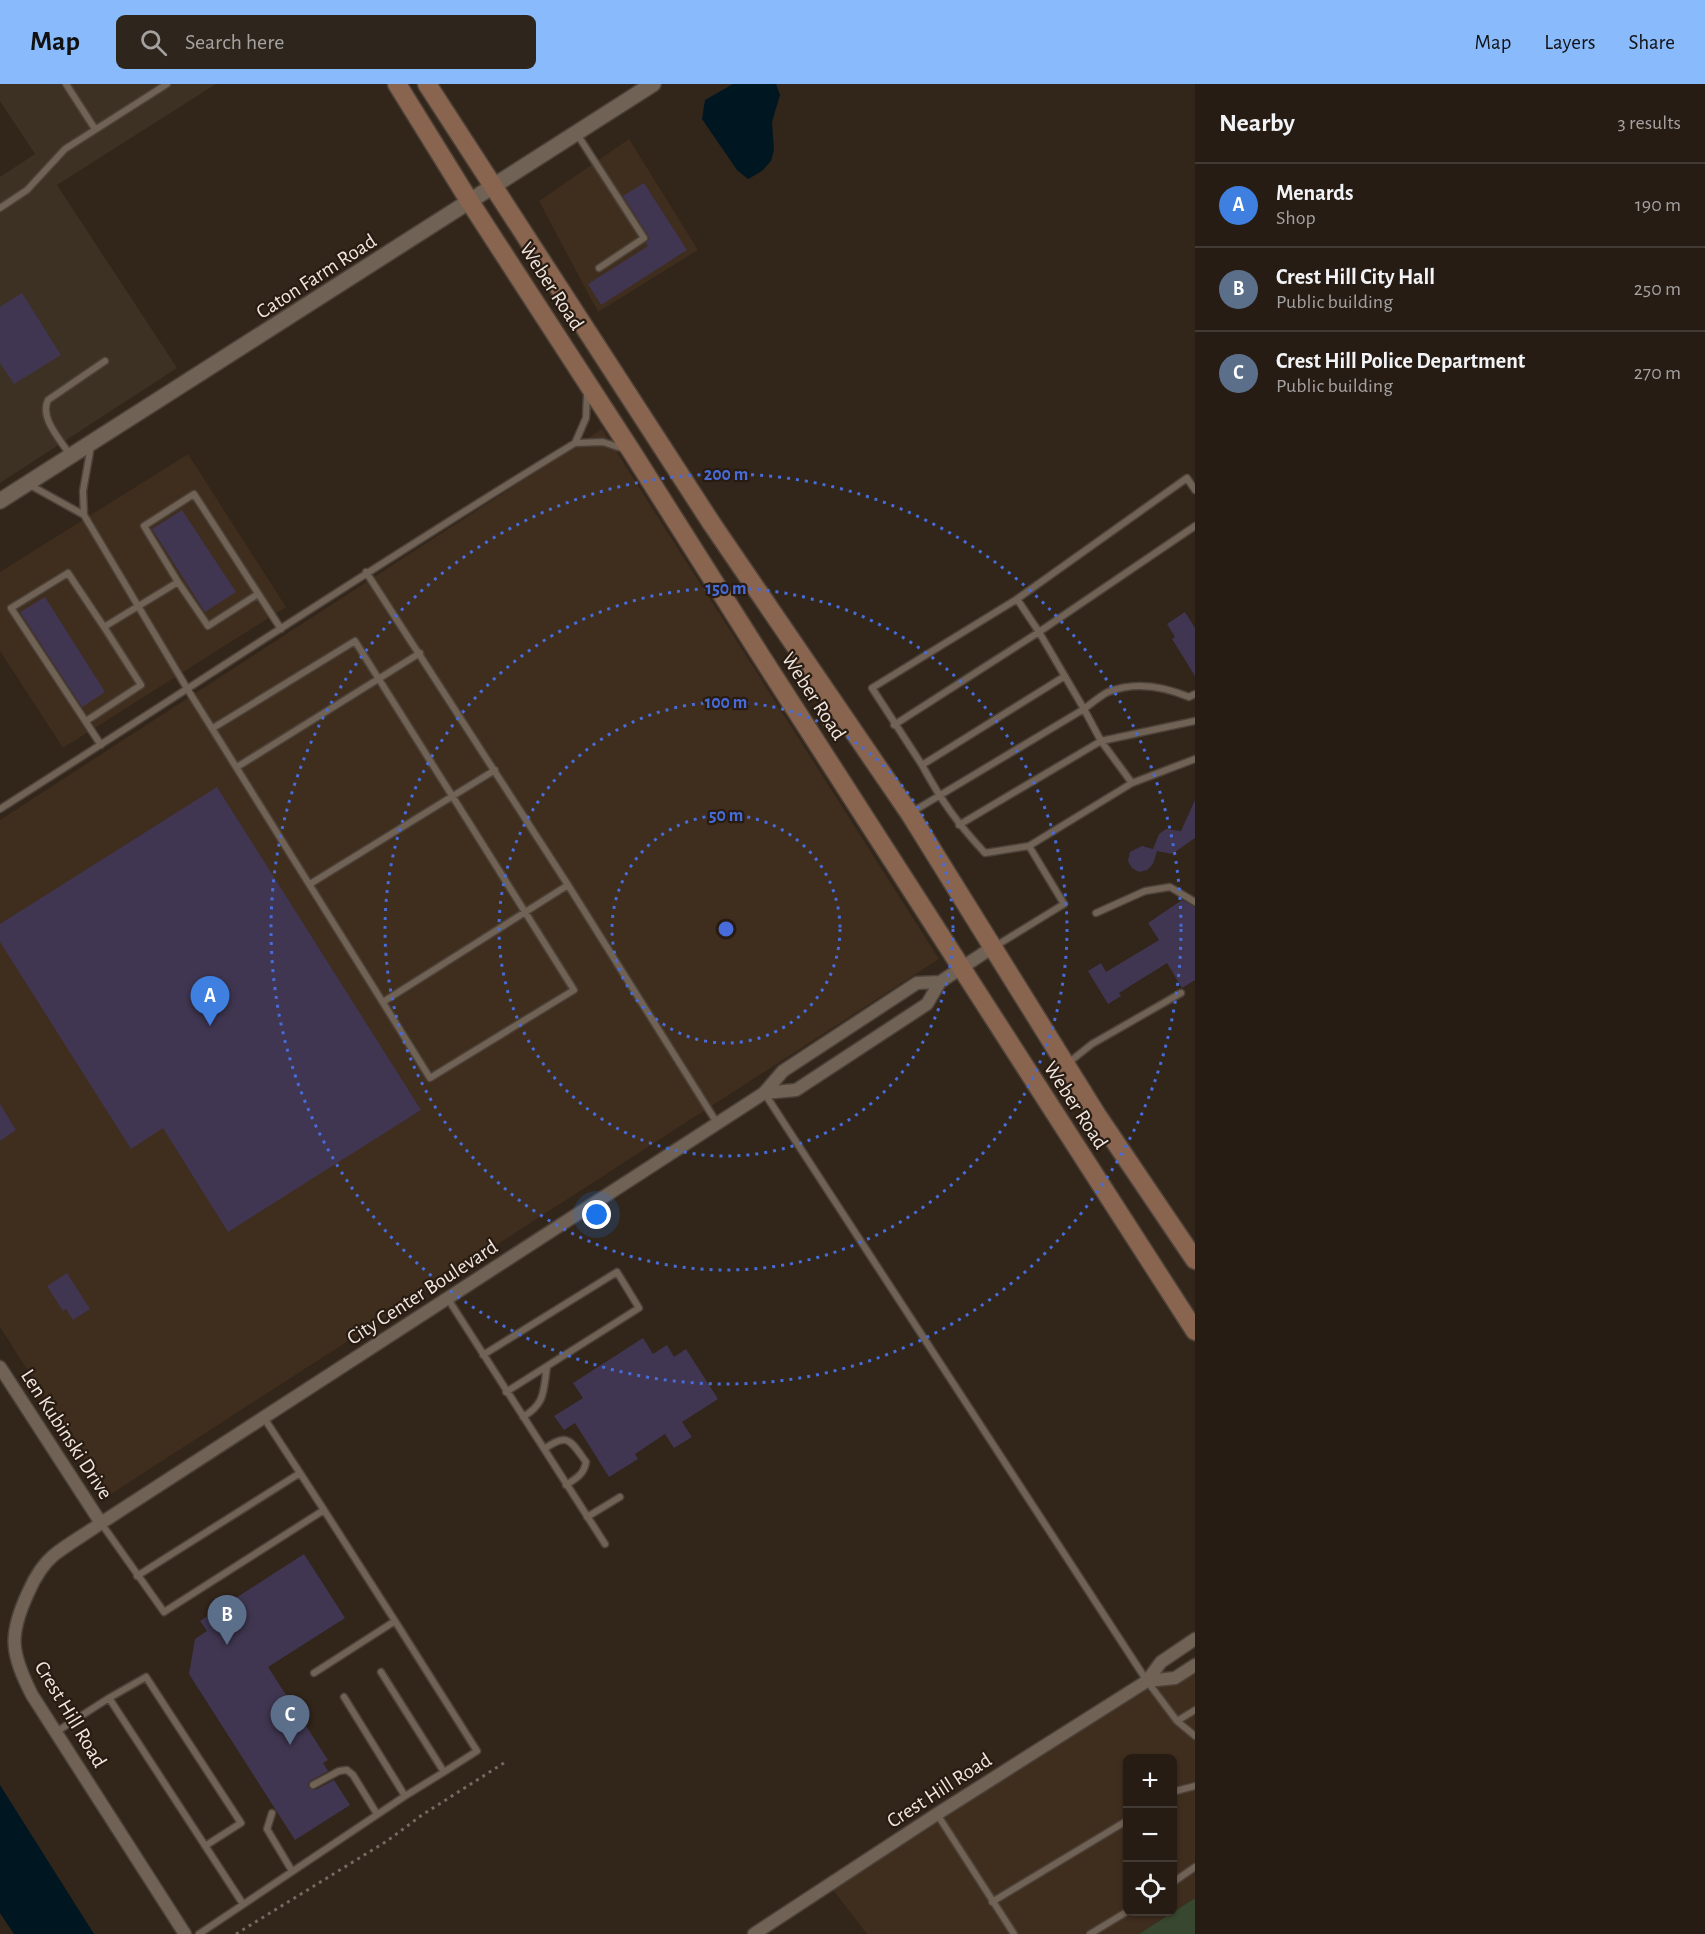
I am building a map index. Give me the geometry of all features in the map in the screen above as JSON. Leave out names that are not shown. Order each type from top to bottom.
[{"type":"main road","name":"Weber Road","points":[[397,84],[470,202],[1195,1331]]},
{"type":"main road","name":"Weber Road","points":[[426,84],[712,524],[910,813],[1097,1115],[1195,1260]]},
{"type":"street","name":"Caton Farm Road","points":[[0,501],[653,84]]},
{"type":"street","points":[[940,982],[993,947]]},
{"type":"street","name":"City Center Boulevard","points":[[764,1093],[796,1090],[927,1004],[940,982]]},
{"type":"street","name":"City Center Boulevard","points":[[101,1523],[764,1093],[783,1071],[916,983],[940,982]]},
{"type":"street","name":"Len Kubinski Drive","points":[[0,1367],[101,1523]]},
{"type":"street","name":"Crest Hill Road","points":[[101,1523],[53,1556],[36,1575],[16,1617],[14,1641],[19,1670],[32,1695],[185,1934]]},
{"type":"street","name":"Crest Hill Road","points":[[754,1934],[937,1814],[1147,1682],[1161,1662],[1195,1639]]},
{"type":"street","name":"Crest Hill Road","points":[[1147,1682],[1175,1678],[1195,1665]]},
{"type":"lane","points":[[66,84],[95,129]]},
{"type":"lane","points":[[0,208],[27,190],[65,149],[167,84]]},
{"type":"lane","points":[[576,134],[644,238],[599,268]]},
{"type":"lane","points":[[70,456],[45,415],[44,406],[48,399],[105,360]]},
{"type":"lane","points":[[575,443],[586,418],[588,404],[586,382]]},
{"type":"lane","points":[[0,809],[188,690],[366,572],[575,443],[603,442],[632,452]]},
{"type":"lane","points":[[92,443],[83,490],[84,515],[188,690],[430,1078],[574,990],[355,641],[213,728]]},
{"type":"lane","points":[[1195,490],[1187,478],[1017,599],[872,688],[922,765],[939,797],[959,825],[985,853],[1029,846],[1132,783],[1195,759]]},
{"type":"lane","points":[[28,484],[84,515]]},
{"type":"lane","points":[[258,594],[208,626],[144,526],[194,494],[281,629]]},
{"type":"lane","points":[[894,725],[1039,632],[1195,526]]},
{"type":"lane","points":[[366,572],[495,770],[717,1123]]},
{"type":"lane","points":[[86,721],[141,685],[68,573],[11,608],[101,745]]},
{"type":"lane","points":[[105,627],[178,582]]},
{"type":"lane","points":[[1017,599],[1039,632],[1101,741],[1132,783]]},
{"type":"lane","points":[[237,767],[420,653]]},
{"type":"lane","points":[[922,765],[1065,676]]},
{"type":"lane","points":[[910,813],[1084,709],[1108,692],[1146,685],[1172,690],[1189,697],[1195,694]]},
{"type":"lane","points":[[959,825],[1101,741],[1195,721]]},
{"type":"lane","points":[[310,884],[495,770]]},
{"type":"lane","points":[[993,947],[1064,904],[1029,846]]},
{"type":"lane","points":[[383,1002],[568,885]]},
{"type":"lane","points":[[1095,913],[1145,891],[1170,887],[1195,902]]},
{"type":"lane","points":[[1066,1065],[1092,1044],[1182,993]]},
{"type":"lane","points":[[764,1093],[1147,1682],[1178,1721],[1195,1736]]},
{"type":"lane","points":[[483,1355],[617,1272],[639,1308],[506,1392]]},
{"type":"lane","points":[[448,1299],[605,1544]]},
{"type":"lane","points":[[523,1417],[534,1410],[541,1401],[547,1366]]},
{"type":"lane","points":[[199,1934],[377,1814],[477,1751],[264,1418]]},
{"type":"lane","points":[[544,1449],[564,1438],[572,1442],[586,1462],[585,1469],[580,1476],[566,1485]]},
{"type":"lane","points":[[137,1576],[300,1473]]},
{"type":"lane","points":[[587,1517],[620,1497]]},
{"type":"lane","points":[[101,1523],[164,1612],[324,1510]]},
{"type":"lane","points":[[314,1673],[395,1621]]},
{"type":"lane","points":[[381,1672],[444,1772]]},
{"type":"lane","points":[[56,1732],[146,1677],[241,1823],[205,1846]]},
{"type":"lane","points":[[344,1697],[405,1796]]},
{"type":"lane","points":[[109,1698],[243,1904]]},
{"type":"lane","points":[[1178,1721],[1195,1710]]},
{"type":"lane","points":[[313,1785],[339,1771],[347,1770],[353,1775],[377,1814]]},
{"type":"lane","points":[[1177,1791],[1195,1786]]},
{"type":"lane","points":[[272,1813],[267,1829],[292,1871]]},
{"type":"lane","points":[[937,1814],[1014,1934]]},
{"type":"lane","points":[[992,1902],[1123,1823]]},
{"type":"lane","points":[[1177,1879],[1195,1867]]},
{"type":"lane","points":[[1090,1934],[1123,1914]]},
{"type":"path","points":[[236,1934],[387,1841],[422,1815],[507,1761]]},
{"type":"shaded area","points":[[0,84],[216,84],[57,185],[177,368],[0,483],[0,177],[35,154],[0,101]]},
{"type":"shaded area","points":[[629,139],[698,250],[598,312],[539,201]]},
{"type":"shaded area","points":[[602,429],[939,959],[108,1496],[0,1327],[0,820]]},
{"type":"shaded area","points":[[188,454],[286,607],[63,748],[0,651],[0,572]]},
{"type":"shaded area","points":[[1195,1656],[1195,1898],[1177,1910],[1177,1754],[1123,1754],[1123,1916],[1167,1916],[1139,1934],[867,1934],[833,1890]]},
{"type":"green space","points":[[1195,1898],[1195,1934],[1139,1934],[1167,1916],[1177,1916],[1177,1910]]},
{"type":"water","points":[[733,84],[776,84],[780,95],[772,122],[774,150],[771,161],[762,171],[748,179],[737,170],[702,119],[705,100]]},
{"type":"water","points":[[0,1785],[94,1934],[14,1934],[0,1913]]},
{"type":"building","points":[[644,183],[687,250],[601,305],[588,284],[648,246],[646,243],[649,240],[648,235],[623,196]]},
{"type":"building","points":[[22,293],[61,355],[14,384],[0,363],[0,307]]},
{"type":"building","points":[[182,510],[236,592],[205,612],[152,529]]},
{"type":"building","points":[[45,597],[105,692],[82,707],[20,612]]},
{"type":"building","points":[[1185,612],[1195,628],[1195,676],[1172,639],[1175,637],[1167,624]]},
{"type":"building","points":[[217,787],[421,1110],[228,1232],[163,1128],[131,1149],[0,942],[0,924]]},
{"type":"building","points":[[1195,800],[1195,838],[1172,854],[1157,851],[1153,864],[1147,870],[1139,872],[1132,868],[1128,861],[1130,852],[1142,846],[1153,849],[1159,834],[1166,829],[1181,831]]},
{"type":"building","points":[[1182,900],[1195,907],[1195,980],[1182,988],[1167,963],[1119,993],[1121,996],[1108,1004],[1088,971],[1101,963],[1106,972],[1159,940],[1148,923]]},
{"type":"building","points":[[0,1104],[16,1130],[0,1141]]},
{"type":"building","points":[[67,1273],[90,1309],[73,1320],[66,1309],[63,1311],[47,1286]]},
{"type":"building","points":[[643,1338],[653,1354],[667,1345],[674,1357],[686,1349],[718,1399],[682,1422],[692,1437],[674,1448],[665,1434],[635,1454],[638,1459],[609,1477],[575,1423],[564,1430],[554,1416],[583,1398],[573,1383]]},
{"type":"building","points":[[304,1554],[345,1618],[268,1667],[328,1760],[323,1763],[328,1771],[310,1781],[309,1788],[315,1790],[334,1780],[350,1805],[295,1840],[189,1674],[195,1639],[207,1631],[200,1621]]},
{"type":"place","name":"Menards","points":[[210,1026]]},
{"type":"place","name":"Crest Hill City Hall","points":[[227,1645]]},
{"type":"place","name":"Crest Hill Police Department","points":[[290,1745]]}]
